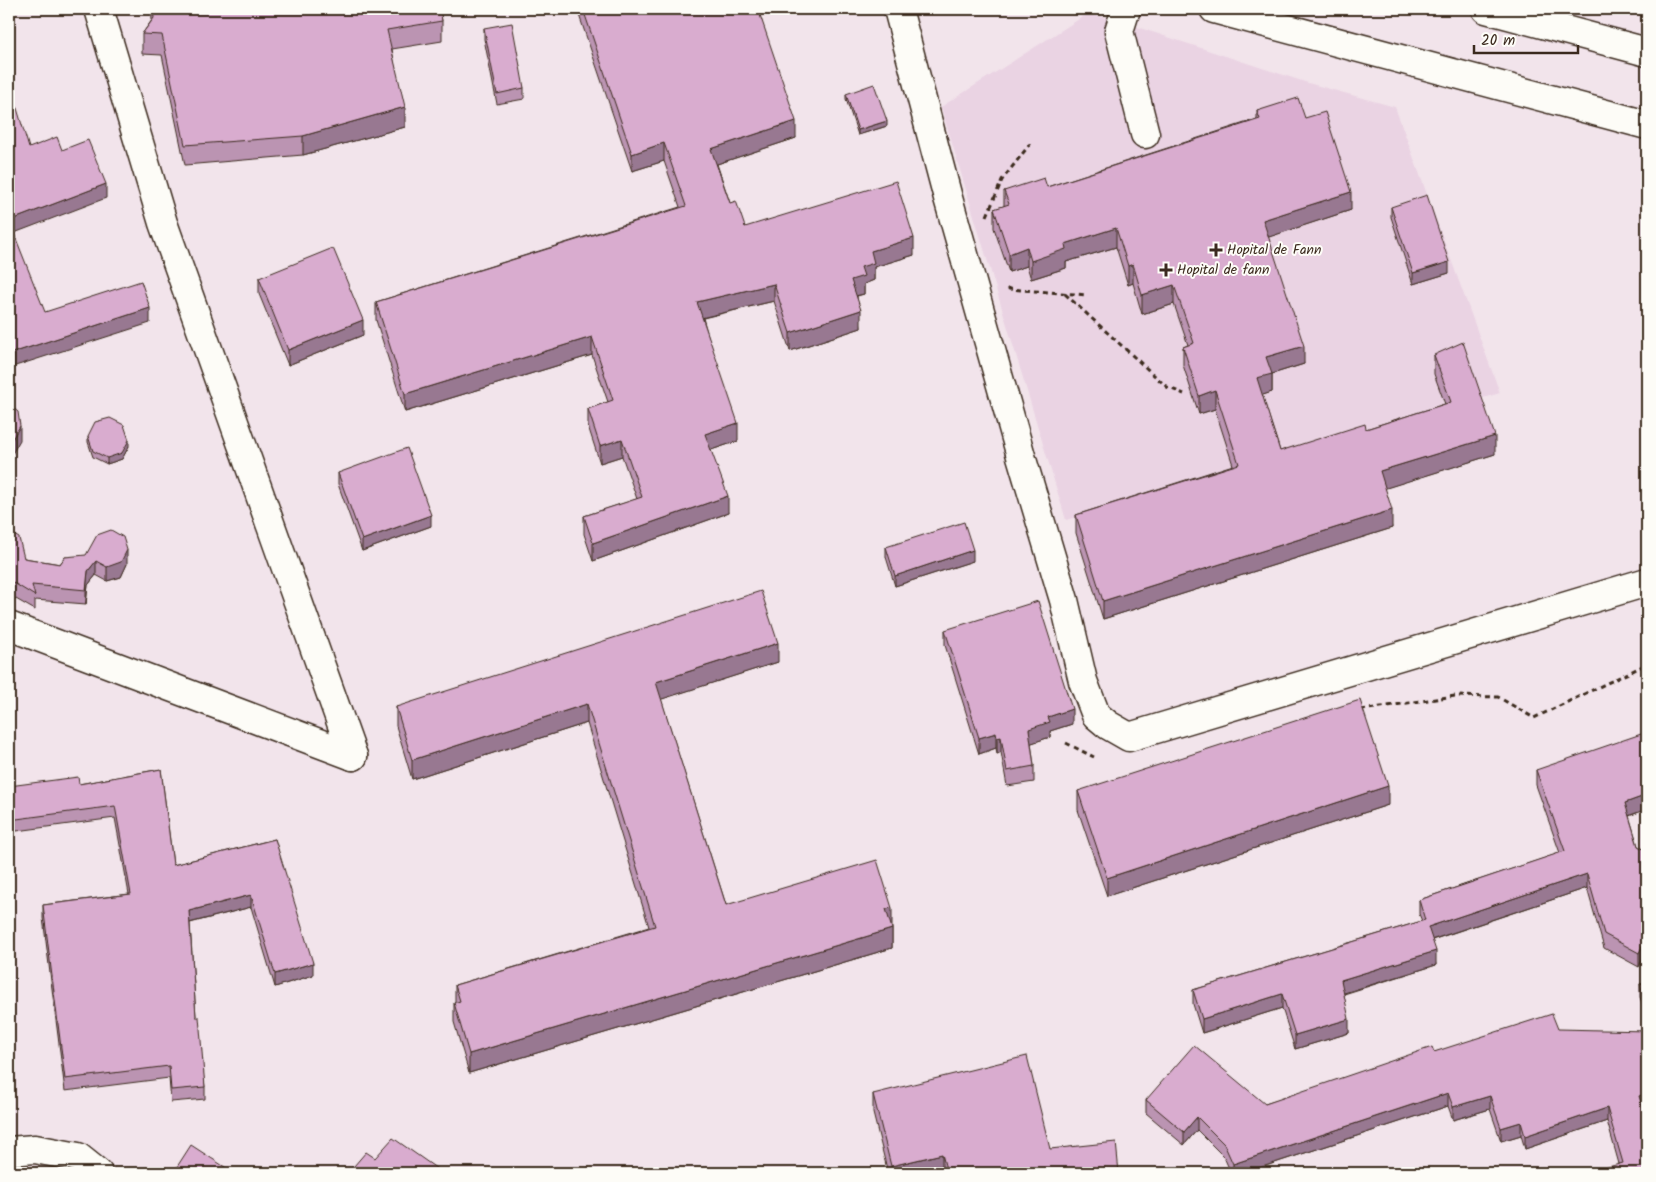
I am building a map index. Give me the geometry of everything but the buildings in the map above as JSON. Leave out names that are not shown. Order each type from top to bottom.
[{"type":"street","points":[[9,626],[353,756],[163,223],[99,9]]},
{"type":"street","points":[[898,9],[951,208],[1018,446],[1064,600],[1083,682],[1096,715],[1108,725],[1129,737],[1647,582]]},
{"type":"street","points":[[1126,9],[1119,31],[1145,134]]},
{"type":"street","points":[[1214,9],[1647,125]]},
{"type":"street","points":[[1486,9],[1647,52]]},
{"type":"street","points":[[9,1151],[35,1149],[78,1158],[98,1173]]},
{"type":"path","points":[[987,216],[1002,180],[1030,144]]},
{"type":"path","points":[[1006,280],[1009,289],[1086,295]]},
{"type":"path","points":[[1064,293],[1167,387],[1184,394]]},
{"type":"path","points":[[1352,712],[1454,696],[1498,697],[1534,718],[1647,664]]},
{"type":"path","points":[[1066,743],[1101,760]]},
{"type":"shaded area","name":"Hopital de Fann","points":[[1087,14],[1108,18],[1308,83],[1395,107],[1500,393],[1066,520],[941,107]]},
{"type":"place","name":"Hopital de Fann","points":[[1216,250]]},
{"type":"place","name":"Hopital de fann","points":[[1166,270]]}]
